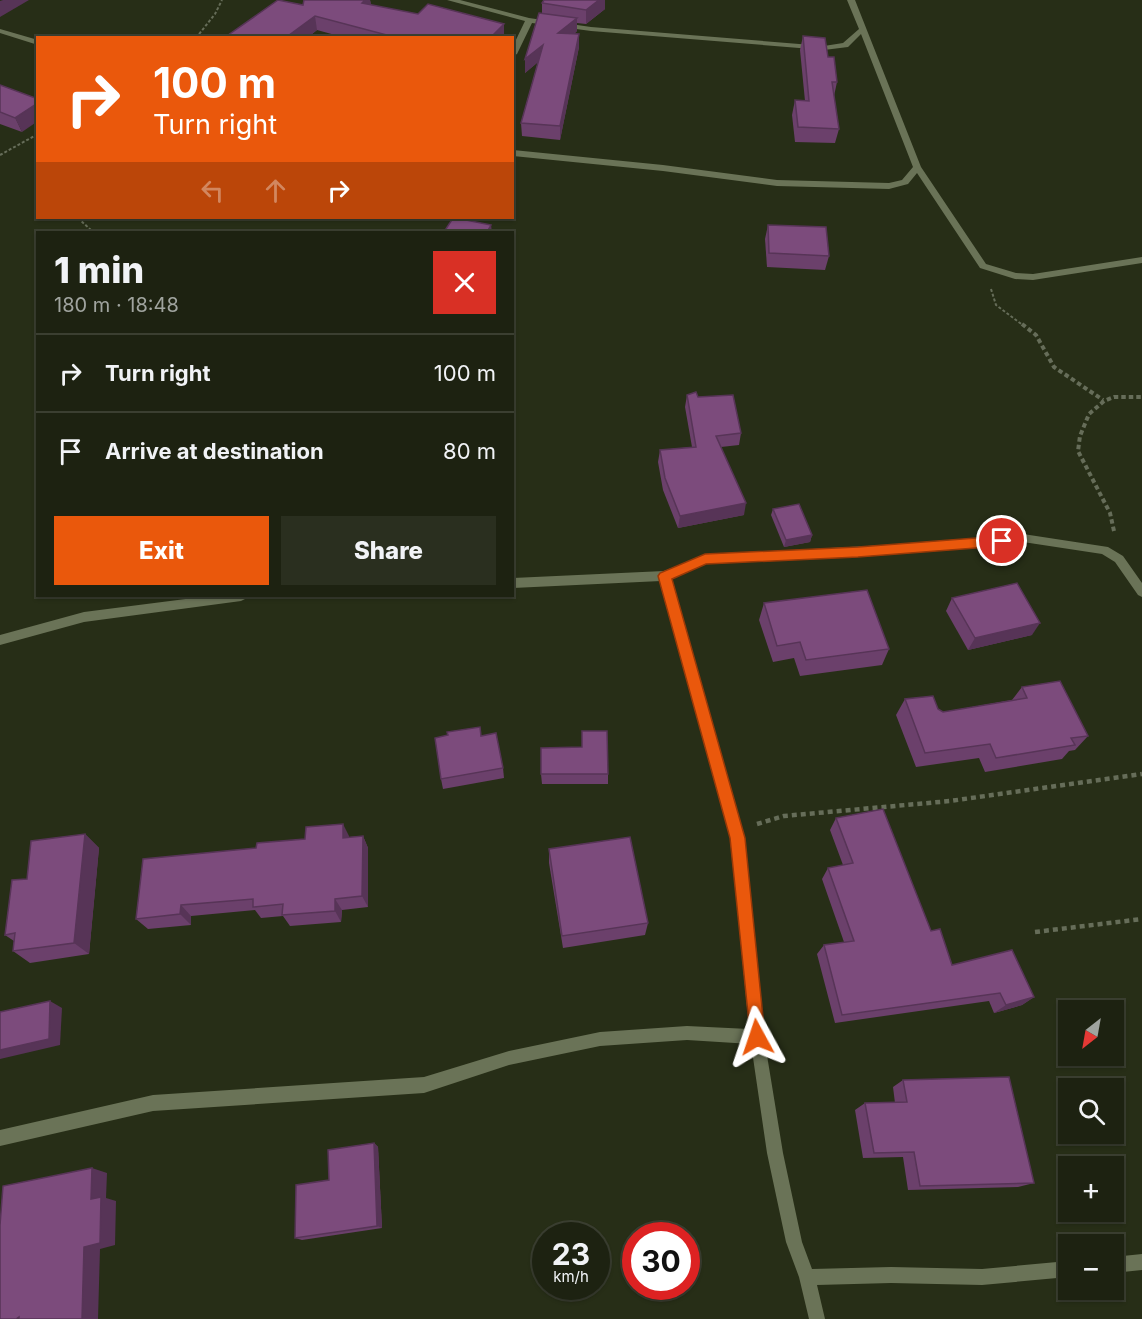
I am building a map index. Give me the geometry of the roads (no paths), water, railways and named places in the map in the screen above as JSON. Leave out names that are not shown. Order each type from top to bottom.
[{"type":"street","points":[[451,0],[529,20],[591,29],[824,48],[845,45],[863,29]]},
{"type":"street","points":[[851,0],[916,167],[983,266],[1015,276],[1033,277],[1142,260]]},
{"type":"street","points":[[514,52],[529,20]]},
{"type":"street","points":[[0,32],[36,42]]},
{"type":"street","points":[[514,152],[777,183],[890,186],[905,182],[916,167]]},
{"type":"street","points":[[514,583],[665,576],[705,559],[937,547],[1023,538],[1104,550],[1119,559],[1142,592]]},
{"type":"street","points":[[665,576],[738,838],[757,1037],[783,1200],[794,1242],[807,1277],[817,1319]]},
{"type":"street","points":[[0,640],[84,618],[235,597]]},
{"type":"street","points":[[0,1138],[153,1103],[424,1084],[509,1058],[600,1039],[687,1033],[757,1037]]},
{"type":"street","points":[[1124,1264],[1142,1262]]},
{"type":"street","points":[[807,1277],[891,1275],[982,1277],[1058,1270]]}]
